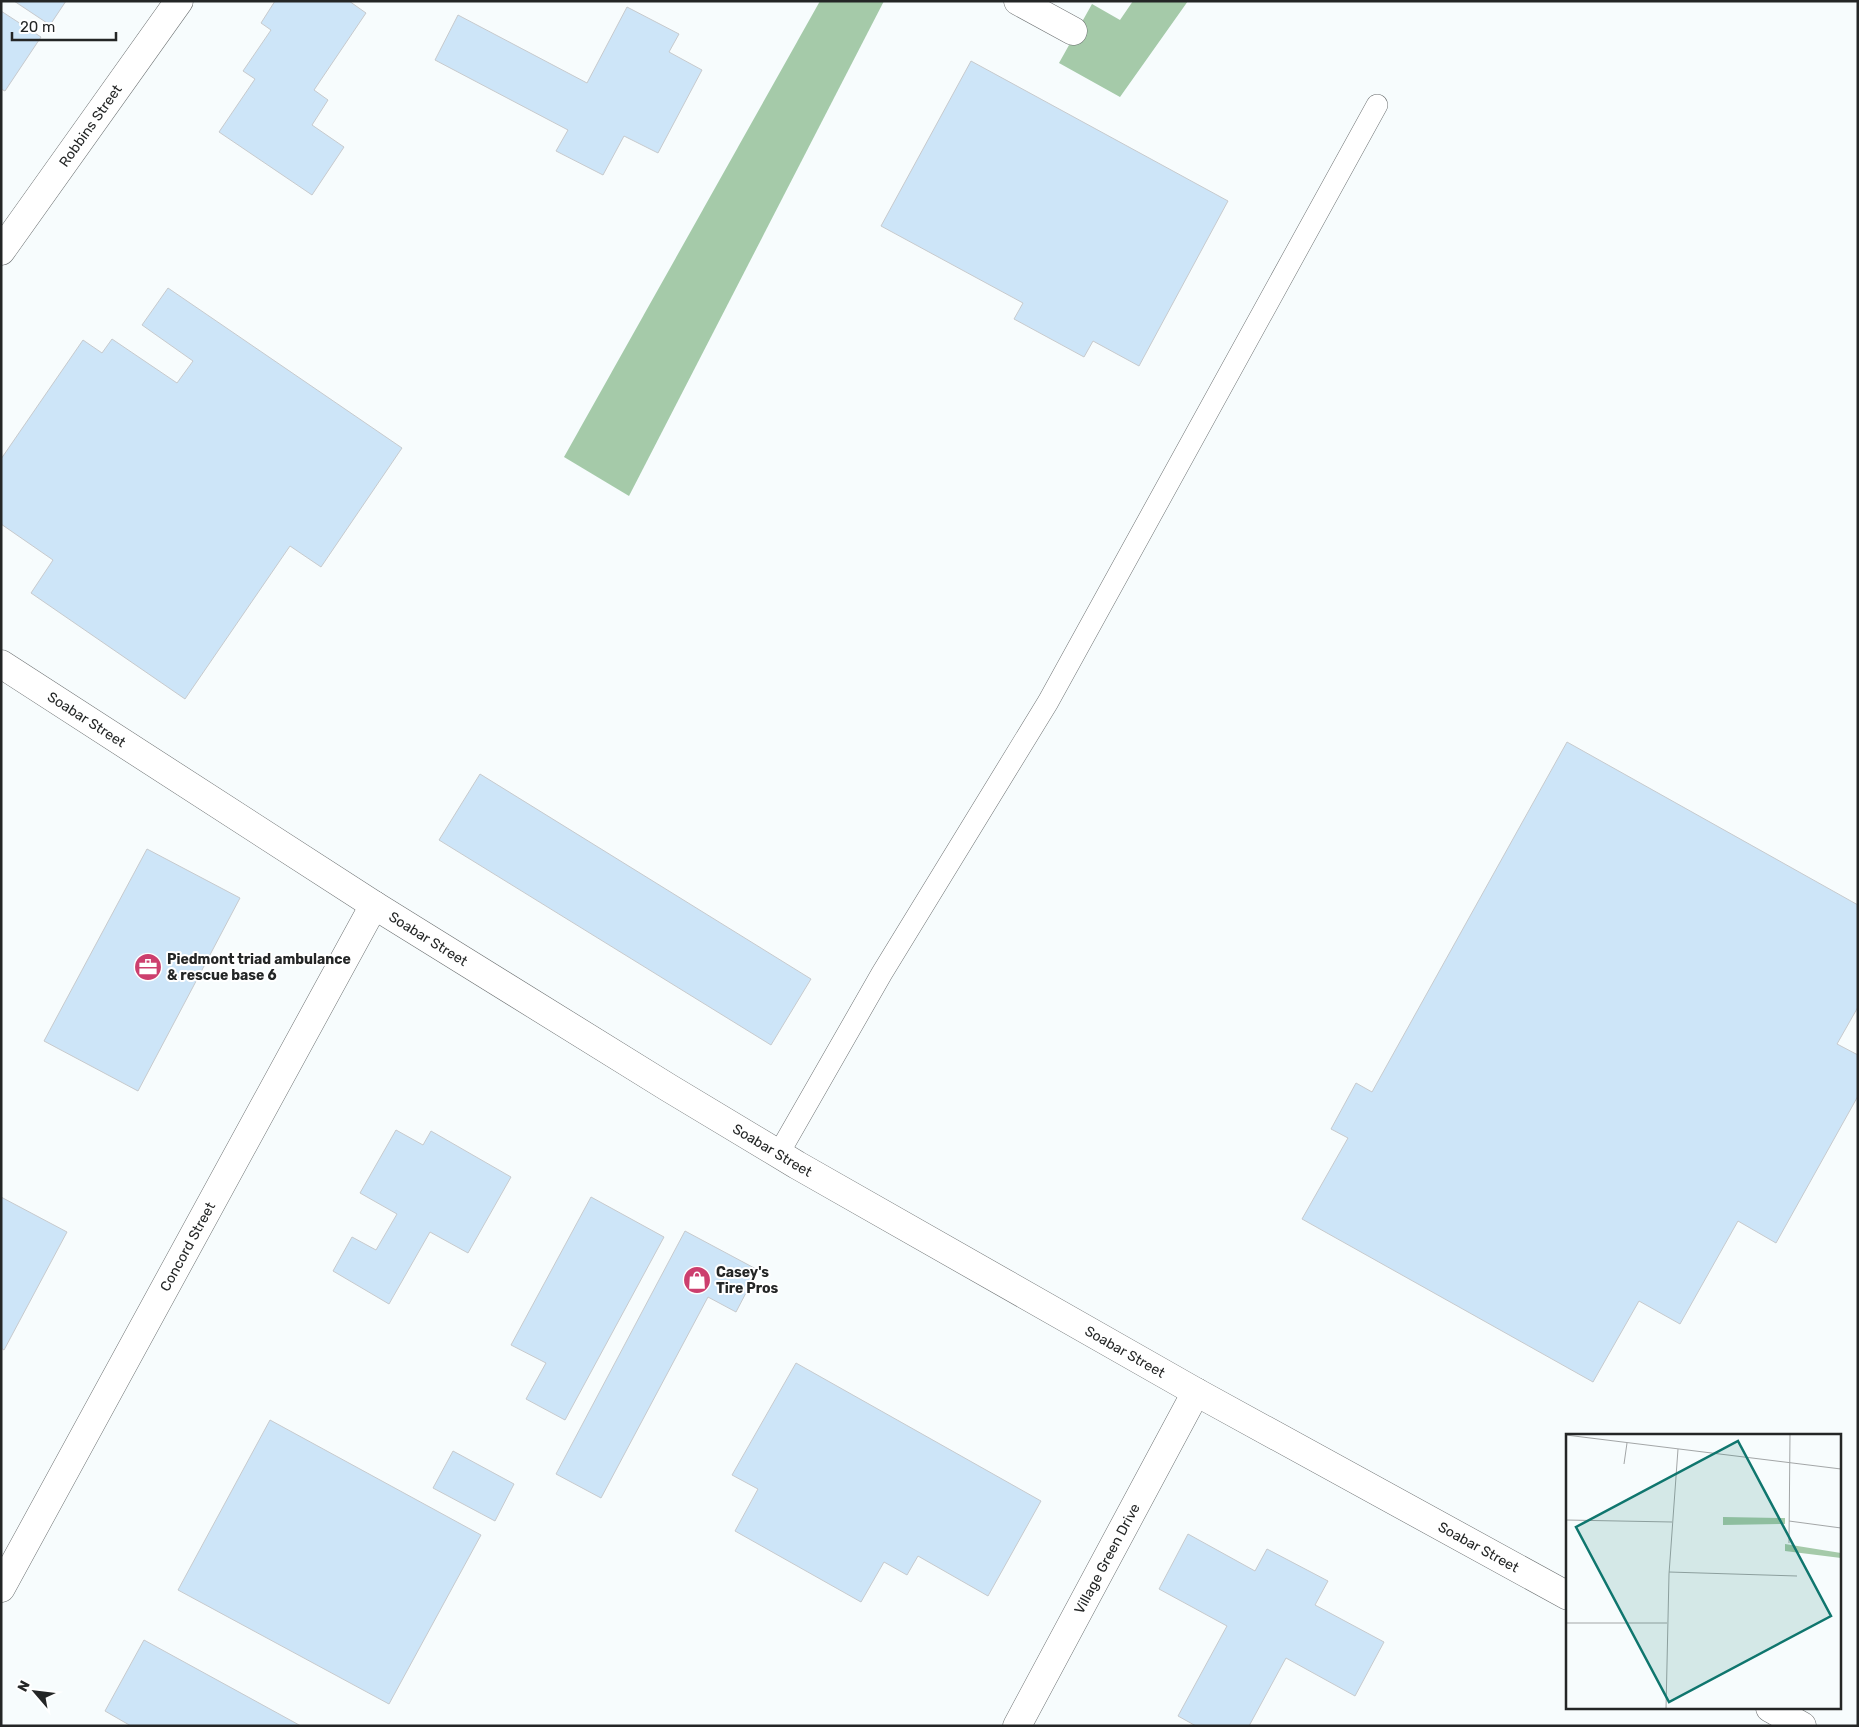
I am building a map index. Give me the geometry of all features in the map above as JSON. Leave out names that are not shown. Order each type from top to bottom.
[{"type":"street","name":"Robbins Street","points":[[1,251],[179,1]]},
{"type":"street","points":[[1018,1],[1073,31]]},
{"type":"street","name":"Soabar Street","points":[[1,664],[374,905],[660,1082],[779,1153],[1196,1392],[1566,1595]]},
{"type":"street","name":"Concord Street","points":[[1,1588],[374,905]]},
{"type":"street","name":"Village Green Drive","points":[[1017,1726],[1196,1392]]},
{"type":"street","points":[[1774,1710],[1802,1726]]},
{"type":"lane","points":[[779,1153],[882,973],[1048,702],[1377,104]]},
{"type":"green space","points":[[820,1],[884,1],[629,496],[564,457]]},
{"type":"green space","points":[[1133,1],[1188,1],[1120,97],[1059,63],[1092,4],[1120,20]]},
{"type":"building","points":[[14,1],[66,1],[50,25]]},
{"type":"building","points":[[275,1],[349,1],[366,13],[314,90],[328,100],[312,125],[344,147],[312,195],[219,132],[255,79],[243,71],[271,30],[261,23]]},
{"type":"building","points":[[627,7],[679,34],[669,52],[702,70],[658,153],[624,136],[603,175],[556,151],[568,130],[435,60],[458,15],[587,83]]},
{"type":"building","points":[[1,11],[41,37],[5,91],[1,89]]},
{"type":"building","points":[[971,61],[1228,201],[1139,366],[1093,341],[1084,357],[1014,319],[1023,303],[881,226]]},
{"type":"building","points":[[168,288],[402,448],[321,567],[290,546],[185,699],[31,593],[53,560],[1,524],[1,459],[83,340],[102,353],[112,339],[177,383],[193,361],[142,325]]},
{"type":"building","points":[[1567,742],[1858,905],[1858,1007],[1837,1044],[1858,1055],[1858,1096],[1776,1243],[1738,1221],[1680,1324],[1639,1301],[1593,1382],[1302,1219],[1348,1138],[1331,1129],[1356,1083],[1372,1092]]},
{"type":"building","points":[[480,774],[811,979],[771,1045],[439,840]]},
{"type":"building","points":[[147,849],[240,898],[138,1091],[44,1041]]},
{"type":"building","points":[[396,1130],[423,1145],[431,1131],[511,1177],[468,1253],[430,1232],[389,1304],[333,1271],[352,1237],[376,1250],[397,1214],[360,1193]]},
{"type":"building","points":[[1,1197],[67,1232],[4,1350],[1,1348]]},
{"type":"building","points":[[591,1197],[664,1237],[565,1420],[526,1399],[546,1363],[511,1345]]},
{"type":"building","points":[[685,1231],[758,1270],[736,1312],[708,1297],[601,1498],[556,1474]]},
{"type":"building","points":[[796,1363],[1041,1501],[988,1596],[918,1556],[907,1575],[884,1562],[861,1602],[735,1531],[758,1489],[732,1475]]},
{"type":"building","points":[[270,1420],[481,1535],[389,1704],[178,1590]]},
{"type":"building","points":[[453,1451],[514,1484],[495,1521],[433,1488]]},
{"type":"building","points":[[1188,1534],[1255,1571],[1267,1549],[1328,1581],[1315,1605],[1384,1642],[1355,1696],[1286,1658],[1249,1726],[1196,1726],[1178,1716],[1227,1626],[1159,1589]]},
{"type":"building","points":[[144,1640],[301,1726],[131,1726],[105,1711]]},
{"type":"place","name":"Piedmont triad ambulance & rescue base 6","points":[[148,967]]},
{"type":"place","name":"Casey's Tire Pros","points":[[697,1280]]}]
